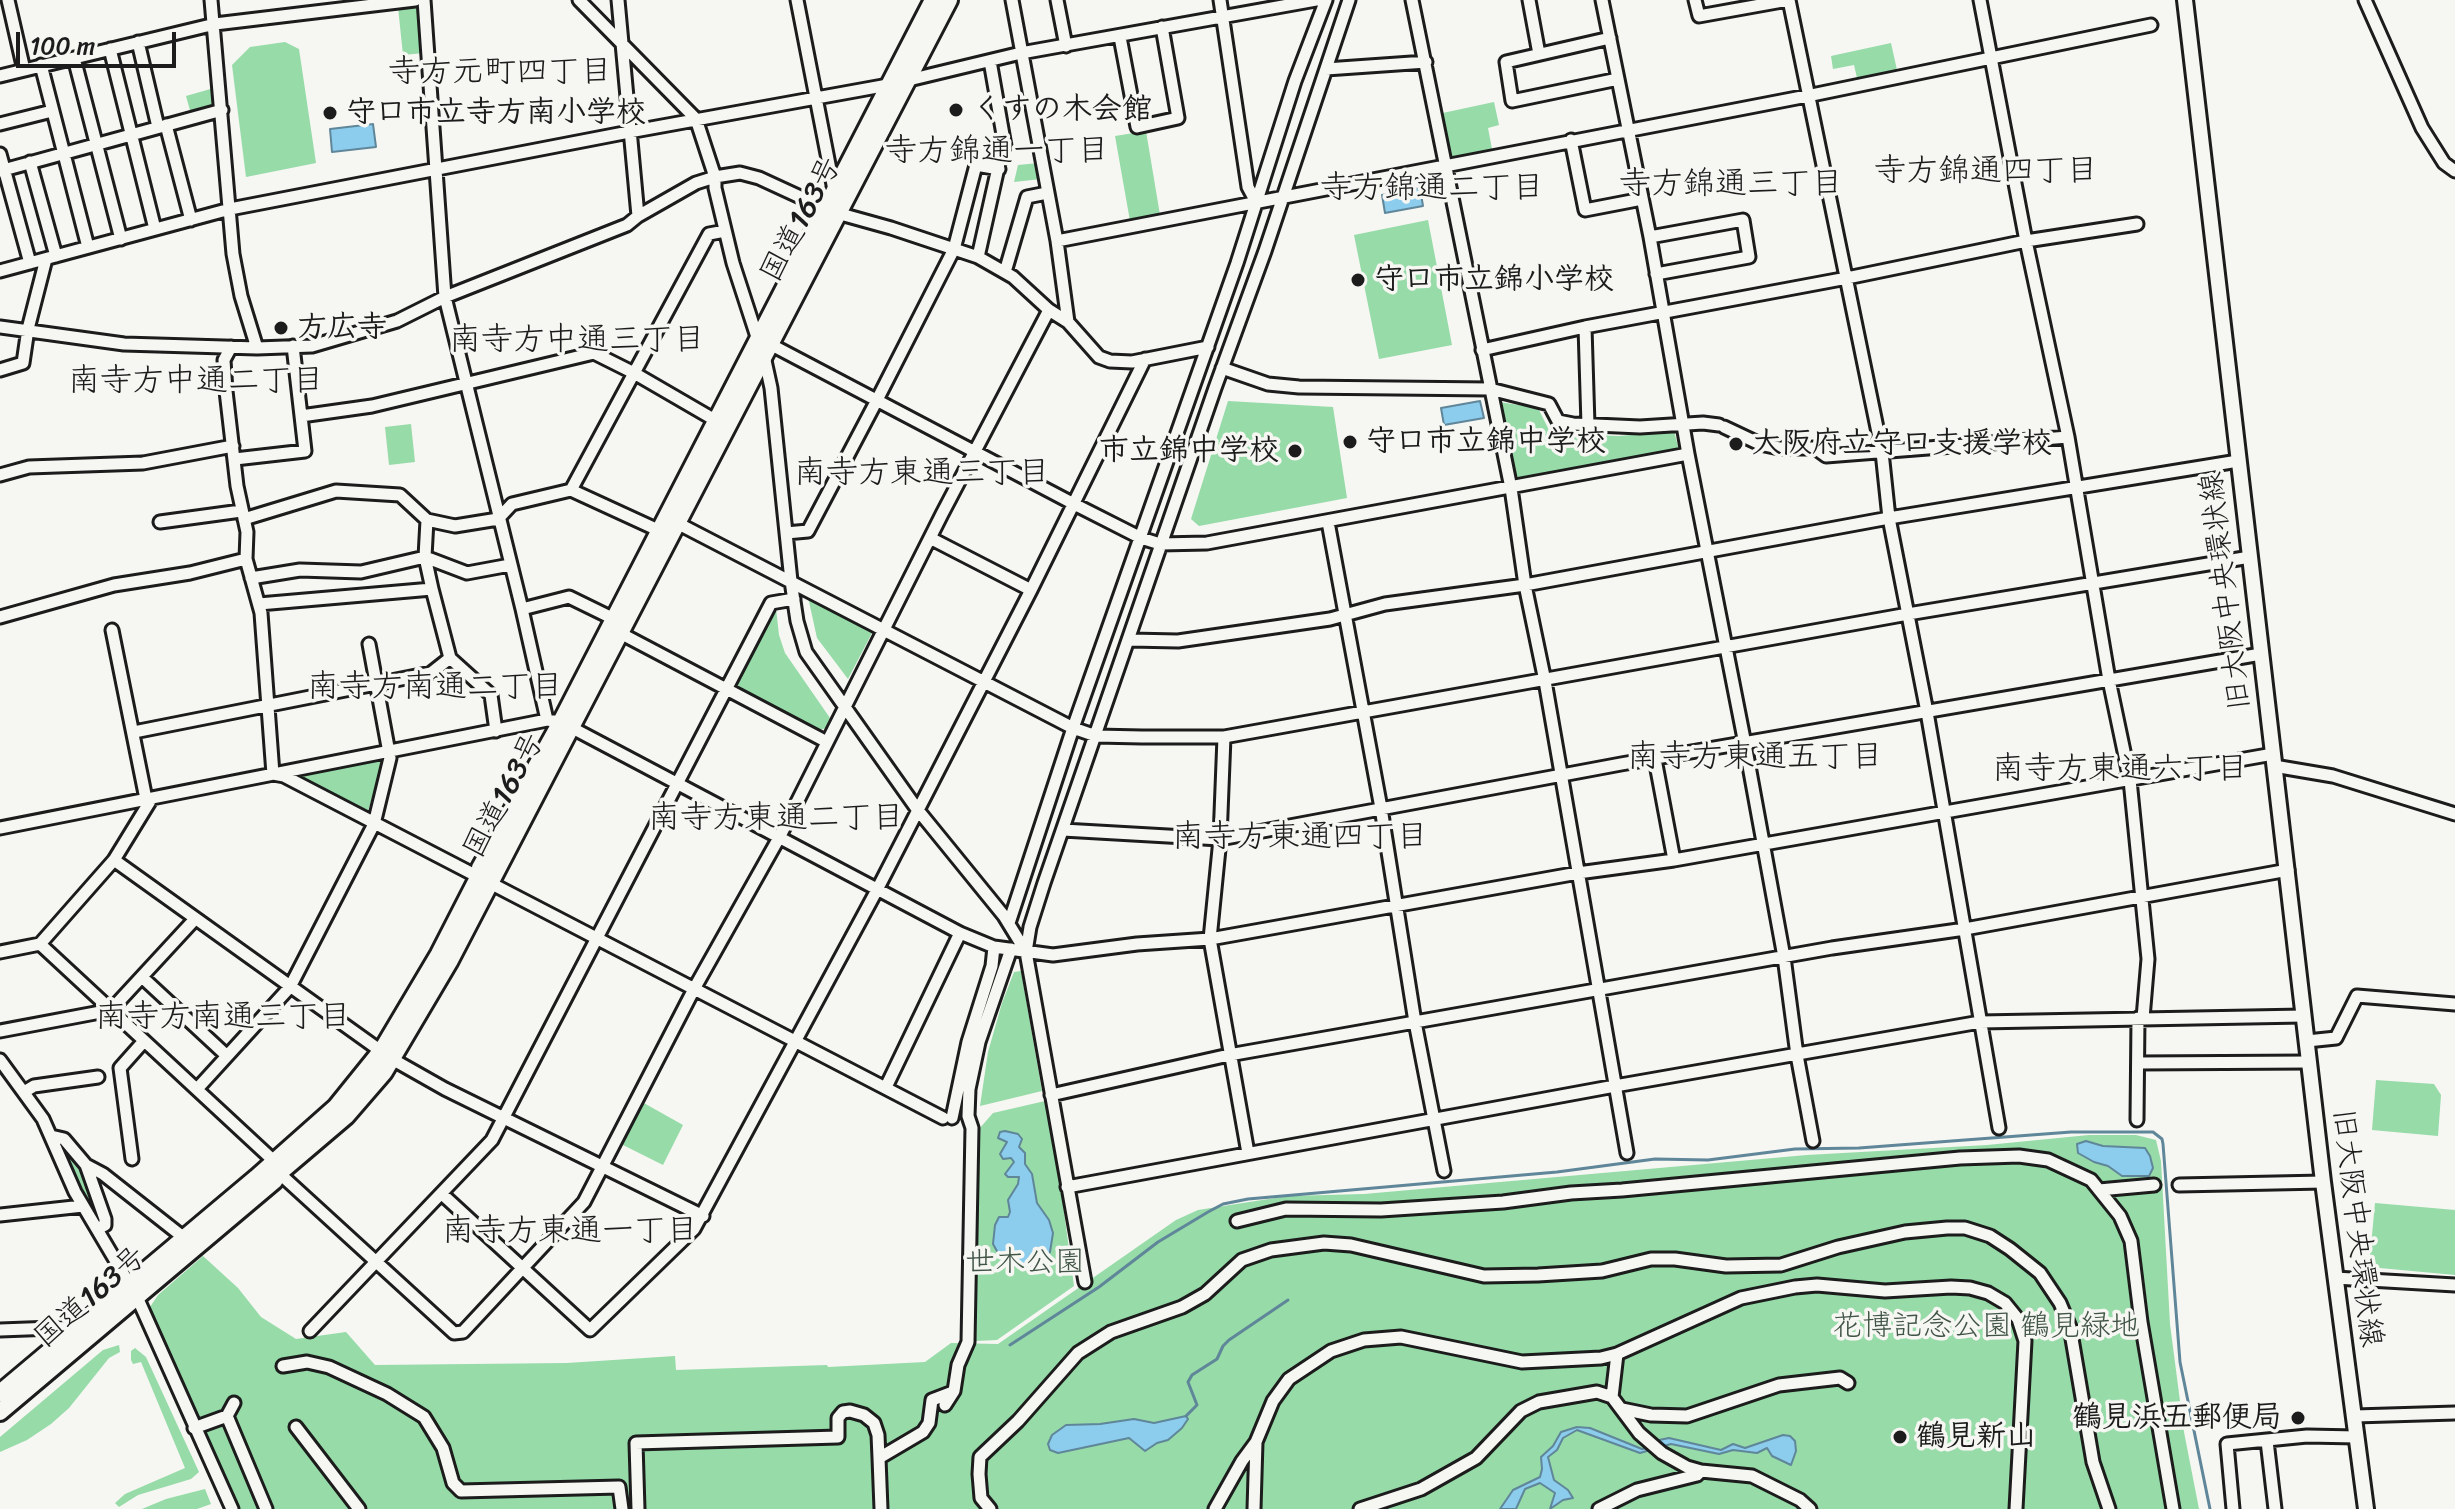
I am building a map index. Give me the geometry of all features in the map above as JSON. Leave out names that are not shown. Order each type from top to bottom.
[{"type":"highway","name":"国道163号","points":[[831,210],[834,190],[933,0]]},
{"type":"highway","name":"国道163号","points":[[0,1412],[133,1291],[135,1277],[183,1237],[346,1116],[434,989],[560,724],[679,524],[831,210],[908,80],[949,0]]},
{"type":"highway","name":"国道163号","points":[[617,626],[658,530],[715,420],[764,346]]},
{"type":"highway","name":"国道163号","points":[[0,1393],[81,1327],[179,1259],[274,1181],[277,1168]]},
{"type":"main road","name":"旧大阪中央環状線","points":[[2185,0],[2303,1016],[2366,1509]]},
{"type":"street","points":[[8,0],[24,70]]},
{"type":"street","points":[[211,0],[236,268],[257,348]]},
{"type":"street","points":[[0,76],[215,24],[415,0]]},
{"type":"street","points":[[424,0],[445,297],[510,565],[560,724]]},
{"type":"street","points":[[579,0],[696,119],[715,177],[725,231],[764,346],[791,581],[806,652],[917,809],[1009,923],[1026,952]]},
{"type":"street","points":[[618,0],[638,216]]},
{"type":"street","points":[[797,0],[834,190]]},
{"type":"street","points":[[1012,0],[1057,241],[1068,322]]},
{"type":"street","points":[[1057,0],[1066,46]]},
{"type":"street","points":[[1220,0],[1248,187],[1256,202]]},
{"type":"street","points":[[0,271],[230,209],[888,85],[1021,53],[1316,0]]},
{"type":"street","points":[[1009,923],[1073,728],[1208,347],[1295,81],[1326,0]]},
{"type":"street","points":[[1085,1282],[1026,952],[1030,927],[1349,0]]},
{"type":"street","points":[[1412,0],[1511,488],[1525,585],[1545,681],[1627,1153]]},
{"type":"street","points":[[1529,0],[1539,54]]},
{"type":"street","points":[[1602,0],[1650,237],[1688,454],[1745,744],[1784,957],[1797,1055],[1813,1141]]},
{"type":"street","points":[[1695,0],[1699,16],[1788,0],[1882,452],[1889,518],[1927,712],[1999,1128]]},
{"type":"street","points":[[1980,0],[2026,241],[2068,437],[2109,680],[2130,780],[2148,959],[2140,1018],[2137,1120]]},
{"type":"street","points":[[2365,0],[2422,128],[2444,163],[2455,171]]},
{"type":"street","points":[[1057,241],[1627,128],[1807,96],[2151,25]]},
{"type":"street","points":[[1120,37],[1137,127],[1178,118],[1162,27]]},
{"type":"street","points":[[1610,38],[1506,62],[1512,101],[1618,79]]},
{"type":"street","points":[[138,42],[191,220]]},
{"type":"street","points":[[110,49],[155,229]]},
{"type":"street","points":[[74,58],[121,239]]},
{"type":"street","points":[[978,257],[1005,146],[990,61]]},
{"type":"street","points":[[1326,69],[1426,62]]},
{"type":"street","points":[[41,65],[88,247]]},
{"type":"street","points":[[2,170],[222,110]]},
{"type":"street","points":[[0,124],[52,111]]},
{"type":"street","points":[[1571,140],[1585,210],[1642,199]]},
{"type":"street","points":[[0,154],[30,263]]},
{"type":"street","points":[[0,370],[23,363],[28,329],[51,257],[30,162]]},
{"type":"street","points":[[786,533],[808,531],[877,400],[954,249],[976,165],[999,169]]},
{"type":"street","points":[[0,327],[124,344],[257,348],[312,346],[397,321],[445,297],[627,225],[696,183],[740,173],[759,178],[831,210],[978,257],[1005,272],[1049,310],[1068,322],[1099,357],[1132,362],[1208,347]]},
{"type":"street","points":[[1005,272],[1027,197],[1047,193]]},
{"type":"street","points":[[1650,237],[1743,220],[1749,257],[1656,274]]},
{"type":"street","points":[[1482,350],[2026,241],[2137,224]]},
{"type":"street","points":[[571,490],[709,234],[725,231]]},
{"type":"street","points":[[40,944],[197,1089],[375,1261],[454,1333],[463,1332],[584,1202],[604,1168],[694,989],[780,836],[1049,310]]},
{"type":"street","points":[[1585,327],[1588,425]]},
{"type":"street","points":[[235,459],[305,451],[293,346]]},
{"type":"street","points":[[764,346],[877,400],[1141,538],[1160,544],[1207,543],[1688,454]]},
{"type":"street","points":[[231,347],[224,360],[233,446],[247,532],[246,559],[259,604],[273,774]]},
{"type":"street","points":[[301,416],[372,406],[594,353],[715,420]]},
{"type":"street","points":[[442,1194],[590,1330],[694,1229],[878,888],[1145,359]]},
{"type":"street","points":[[1222,368],[1268,384],[1299,387],[1490,389],[1549,404],[1558,421],[1640,427],[1722,426],[1760,444],[1779,448],[1815,448],[1826,456],[2068,437]]},
{"type":"street","points":[[0,475],[29,467],[143,463],[233,446]]},
{"type":"street","points":[[1130,640],[1178,641],[1345,617],[1385,604],[1525,585],[1889,518],[2238,461]]},
{"type":"street","points":[[160,522],[243,515],[336,491],[400,495],[427,520],[455,526],[498,519],[512,504],[571,490],[658,530],[679,524],[1073,728],[1096,736],[1224,737],[1908,614],[2250,557]]},
{"type":"street","points":[[427,520],[425,557],[450,658],[491,695],[496,731]]},
{"type":"street","points":[[1328,522],[1444,1171]]},
{"type":"street","points":[[930,538],[1031,590]]},
{"type":"street","points":[[251,578],[300,570],[361,572],[425,557],[467,573],[510,565]]},
{"type":"street","points":[[0,617],[114,585],[190,573],[246,559]]},
{"type":"street","points":[[259,604],[432,589]]},
{"type":"street","points":[[522,609],[569,597],[827,742]]},
{"type":"street","points":[[310,1331],[492,1140],[771,603],[794,599]]},
{"type":"street","points":[[0,952],[40,944],[114,860],[149,798],[112,630]]},
{"type":"street","points":[[197,1089],[290,987],[374,824],[390,758],[369,644]]},
{"type":"street","points":[[1063,830],[1220,839],[1655,759],[2261,654]]},
{"type":"street","points":[[134,732],[431,673],[450,658]]},
{"type":"street","points":[[0,828],[496,731],[560,724],[780,836],[960,933],[994,947],[1053,955],[1137,944],[1210,939],[2130,780],[2274,760],[2455,814]]},
{"type":"street","points":[[1224,737],[1220,839],[1210,939],[1248,1153]]},
{"type":"street","points":[[1655,759],[1674,860]]},
{"type":"street","points":[[273,774],[284,776],[484,882],[947,1118],[992,966],[994,947]]},
{"type":"street","points":[[114,860],[387,1055],[445,1089],[703,1216]]},
{"type":"street","points":[[1051,1095],[1229,1055],[1784,957],[1965,929],[2288,870]]},
{"type":"street","points":[[0,1031],[111,1010],[195,919]]},
{"type":"street","points":[[886,1087],[960,933]]},
{"type":"street","points":[[945,1405],[954,1391],[958,1365],[968,1342],[972,1128],[968,1116],[969,1089],[979,1042],[1011,949]]},
{"type":"street","points":[[143,978],[226,1055]]},
{"type":"street","points":[[2307,1041],[2336,1038],[2357,996],[2455,1004]]},
{"type":"street","points":[[1067,1187],[1980,1022],[2303,1016]]},
{"type":"street","points":[[132,1159],[120,1068],[144,1041]]},
{"type":"street","points":[[0,1060],[51,1136],[83,1206],[133,1291],[232,1509]]},
{"type":"street","points":[[2138,1063],[2309,1062]]},
{"type":"street","points":[[24,1092],[34,1086],[98,1077]]},
{"type":"street","points":[[51,1136],[64,1139],[86,1165],[105,1219],[105,1225],[97,1229]]},
{"type":"street","points":[[1237,1221],[1286,1209],[1381,1210],[1503,1202],[1571,1193],[1990,1155],[2048,1160],[2091,1180],[2120,1216],[2131,1241],[2141,1322],[2173,1509]]},
{"type":"street","points":[[86,1165],[103,1174],[183,1237]]},
{"type":"street","points":[[2179,1185],[2323,1182]]},
{"type":"street","points":[[2099,1190],[2154,1185]]},
{"type":"street","points":[[0,1215],[83,1206]]},
{"type":"street","points":[[990,1509],[981,1498],[980,1457],[1018,1421],[1078,1353],[1111,1332],[1182,1307],[1205,1294],[1242,1260],[1271,1250],[1338,1244],[1397,1254],[1484,1276],[1553,1275],[1602,1271],[1651,1259],[1726,1266],[1781,1265],[1838,1247],[1905,1232],[1947,1228],[1965,1228],[1990,1236],[2010,1249],[2040,1273],[2060,1303],[2070,1327],[2093,1462],[2109,1509]]},
{"type":"street","points":[[2335,1278],[2455,1285]]},
{"type":"street","points":[[1215,1509],[1256,1442],[1273,1401],[1289,1379],[1331,1351],[1364,1340],[1401,1337],[1522,1362],[1601,1358],[1617,1354],[1741,1298],[1795,1287],[1843,1286],[1885,1291],[1970,1288],[1988,1293],[2005,1303],[2018,1319],[2025,1341],[2016,1508]]},
{"type":"street","points":[[0,1330],[81,1327]]},
{"type":"street","points":[[1612,1397],[1617,1354]]},
{"type":"street","points":[[283,1366],[307,1362],[329,1367],[387,1394],[424,1417],[443,1448],[453,1483],[461,1491],[619,1487],[622,1509]]},
{"type":"street","points":[[1622,1409],[1651,1415],[1687,1416],[1779,1385],[1840,1378],[1848,1383]]},
{"type":"street","points":[[879,1458],[923,1432],[929,1423],[932,1400],[954,1391]]},
{"type":"street","points":[[1360,1509],[1421,1489],[1476,1458],[1521,1411],[1539,1402],[1597,1392],[1612,1397],[1646,1440],[1687,1467],[1752,1476],[1800,1500],[1810,1509]]},
{"type":"street","points":[[194,1428],[227,1416],[234,1403]]},
{"type":"street","points":[[638,1509],[636,1443],[838,1437],[838,1418],[843,1412],[850,1411],[864,1415],[876,1427],[881,1509]]},
{"type":"street","points":[[2355,1416],[2455,1413]]},
{"type":"street","points":[[227,1416],[266,1509]]},
{"type":"street","points":[[296,1427],[359,1509]]},
{"type":"street","points":[[2233,1509],[2227,1444],[2307,1436],[2357,1437]]},
{"type":"street","points":[[2267,1441],[2275,1509]]},
{"type":"street","points":[[1254,1509],[1256,1442]]},
{"type":"street","points":[[1599,1509],[1637,1490],[1697,1475],[1701,1471]]},
{"type":"green space","points":[[416,5],[419,8],[424,53],[403,55],[398,7]]},
{"type":"green space","points":[[285,42],[299,49],[316,163],[246,177],[232,65],[250,47]]},
{"type":"green space","points":[[1891,43],[1897,70],[1857,78],[1854,65],[1833,69],[1831,56]]},
{"type":"green space","points":[[214,88],[214,102],[209,109],[191,114],[186,96]]},
{"type":"green space","points":[[1494,102],[1499,125],[1488,128],[1492,149],[1448,158],[1438,114]]},
{"type":"green space","points":[[1146,131],[1160,215],[1130,221],[1115,136]]},
{"type":"green space","points":[[1039,163],[1041,179],[1014,182],[1018,165]]},
{"type":"green space","points":[[1428,220],[1452,345],[1379,359],[1354,235]]},
{"type":"green space","points":[[1228,401],[1333,407],[1347,498],[1199,526],[1191,519]]},
{"type":"green space","points":[[1499,402],[1538,408],[1549,430],[1563,434],[1619,436],[1674,431],[1679,450],[1515,480]]},
{"type":"green space","points":[[411,424],[415,462],[389,465],[385,427]]},
{"type":"green space","points":[[808,597],[873,631],[848,679],[817,638]]},
{"type":"green space","points":[[776,608],[785,653],[830,718],[826,728],[820,730],[737,686]]},
{"type":"green space","points":[[383,757],[368,811],[296,776]]},
{"type":"green space","points":[[1021,971],[1042,1091],[980,1106],[988,1052],[1002,1003],[1014,972]]},
{"type":"green space","points":[[2376,1080],[2434,1084],[2441,1095],[2438,1136],[2372,1130]]},
{"type":"green space","name":"世木公園","points":[[1045,1101],[1048,1104],[1074,1286],[997,1340],[976,1341],[979,1129],[993,1113]]},
{"type":"green space","points":[[642,1102],[683,1125],[663,1165],[619,1143]]},
{"type":"green space","name":"花博記念公園 鶴見緑地","points":[[2089,1135],[2136,1135],[2156,1140],[2161,1161],[2170,1324],[2184,1432],[2199,1509],[238,1509],[150,1307],[158,1295],[203,1256],[238,1288],[261,1317],[296,1339],[346,1332],[375,1365],[567,1363],[675,1356],[676,1370],[925,1362],[951,1343],[998,1344],[1176,1220],[1198,1210],[1288,1196],[1364,1194],[1807,1155],[1987,1145]]},
{"type":"green space","points":[[61,1143],[87,1172],[102,1220],[100,1222],[79,1187]]},
{"type":"green space","points":[[2375,1203],[2455,1210],[2455,1275],[2369,1267]]},
{"type":"green space","points":[[119,1345],[120,1352],[109,1358],[69,1408],[27,1440],[0,1452],[0,1437],[103,1350]]},
{"type":"green space","points":[[135,1348],[146,1357],[199,1472],[191,1479],[138,1495],[119,1507],[115,1503],[125,1494],[185,1468],[141,1362],[133,1364],[131,1360],[131,1351]]},
{"type":"green space","points":[[205,1489],[211,1504],[197,1509],[142,1509],[166,1499]]},
{"type":"water","points":[[373,124],[376,147],[332,152],[330,129]]},
{"type":"water","points":[[1420,188],[1423,206],[1385,213],[1382,195]]},
{"type":"water","points":[[1480,401],[1484,418],[1444,425],[1441,408]]},
{"type":"water","points":[[1000,1132],[1018,1134],[1022,1139],[1019,1147],[1025,1153],[1025,1164],[1032,1174],[1037,1203],[1049,1220],[1053,1233],[1050,1252],[1045,1259],[1030,1266],[1019,1267],[1007,1262],[993,1244],[995,1225],[999,1217],[1008,1217],[1008,1200],[1019,1177],[1005,1174],[1014,1162],[1011,1158],[1003,1159],[1000,1154],[1007,1142],[998,1138]]},
{"type":"water","points":[[2086,1141],[2103,1146],[2145,1148],[2153,1168],[2149,1176],[2122,1176],[2078,1153],[2077,1144]]},
{"type":"water","points":[[1186,1416],[1188,1419],[1182,1428],[1168,1440],[1145,1451],[1129,1438],[1058,1453],[1050,1450],[1048,1444],[1052,1435],[1066,1425],[1134,1419],[1154,1423]]},
{"type":"water","points":[[1577,1427],[1590,1428],[1642,1449],[1654,1441],[1669,1438],[1721,1450],[1733,1444],[1745,1448],[1783,1435],[1795,1441],[1796,1451],[1791,1465],[1772,1456],[1767,1448],[1757,1453],[1733,1450],[1719,1454],[1671,1444],[1640,1453],[1577,1430],[1563,1438],[1557,1450],[1548,1457],[1554,1480],[1573,1498],[1563,1500],[1550,1509],[1555,1493],[1540,1483],[1525,1489],[1516,1509],[1500,1509],[1513,1490],[1540,1477],[1541,1457],[1553,1446],[1561,1432]]},
{"type":"waterway","points":[[1010,1345],[1099,1287],[1158,1242],[1223,1204],[1248,1199],[1557,1172],[1655,1159],[1708,1160],[1795,1149],[1859,1148],[2071,1132],[2153,1132],[2162,1139],[2163,1144],[2180,1362],[2210,1509]]},
{"type":"waterway","points":[[1186,1416],[1197,1405],[1188,1382],[1192,1375],[1217,1359],[1229,1340],[1288,1300]]},
{"type":"place","name":"くすの木会館","points":[[956,110]]},
{"type":"place","name":"守口市立寺方南小学校","points":[[330,113]]},
{"type":"place","name":"守口市立錦小学校","points":[[1358,280]]},
{"type":"place","name":"方広寺","points":[[281,328]]},
{"type":"place","name":"守口市立錦中学校","points":[[1350,442]]},
{"type":"place","name":"大阪府立守口支援学校","points":[[1736,444]]},
{"type":"place","name":"市立錦中学校","points":[[1295,451]]},
{"type":"place","name":"鶴見浜五郵便局","points":[[2298,1418]]},
{"type":"place","name":"鶴見新山","points":[[1900,1437]]},
{"type":"district","name":"寺方元町四丁目","points":[[500,73]]},
{"type":"district","name":"寺方錦通一丁目","points":[[997,152]]},
{"type":"district","name":"寺方錦通四丁目","points":[[1986,172]]},
{"type":"district","name":"寺方錦通三丁目","points":[[1731,185]]},
{"type":"district","name":"寺方錦通二丁目","points":[[1432,189]]},
{"type":"district","name":"南寺方中通三丁目","points":[[577,341]]},
{"type":"district","name":"南寺方中通二丁目","points":[[196,382]]},
{"type":"district","name":"南寺方東通三丁目","points":[[922,474]]},
{"type":"district","name":"南寺方南通二丁目","points":[[435,688]]},
{"type":"district","name":"南寺方東通五丁目","points":[[1755,758]]},
{"type":"district","name":"南寺方東通六丁目","points":[[2120,770]]},
{"type":"district","name":"南寺方東通二丁目","points":[[776,819]]},
{"type":"district","name":"南寺方東通四丁目","points":[[1300,838]]},
{"type":"district","name":"南寺方南通三丁目","points":[[223,1018]]},
{"type":"district","name":"南寺方東通一丁目","points":[[570,1232]]}]
